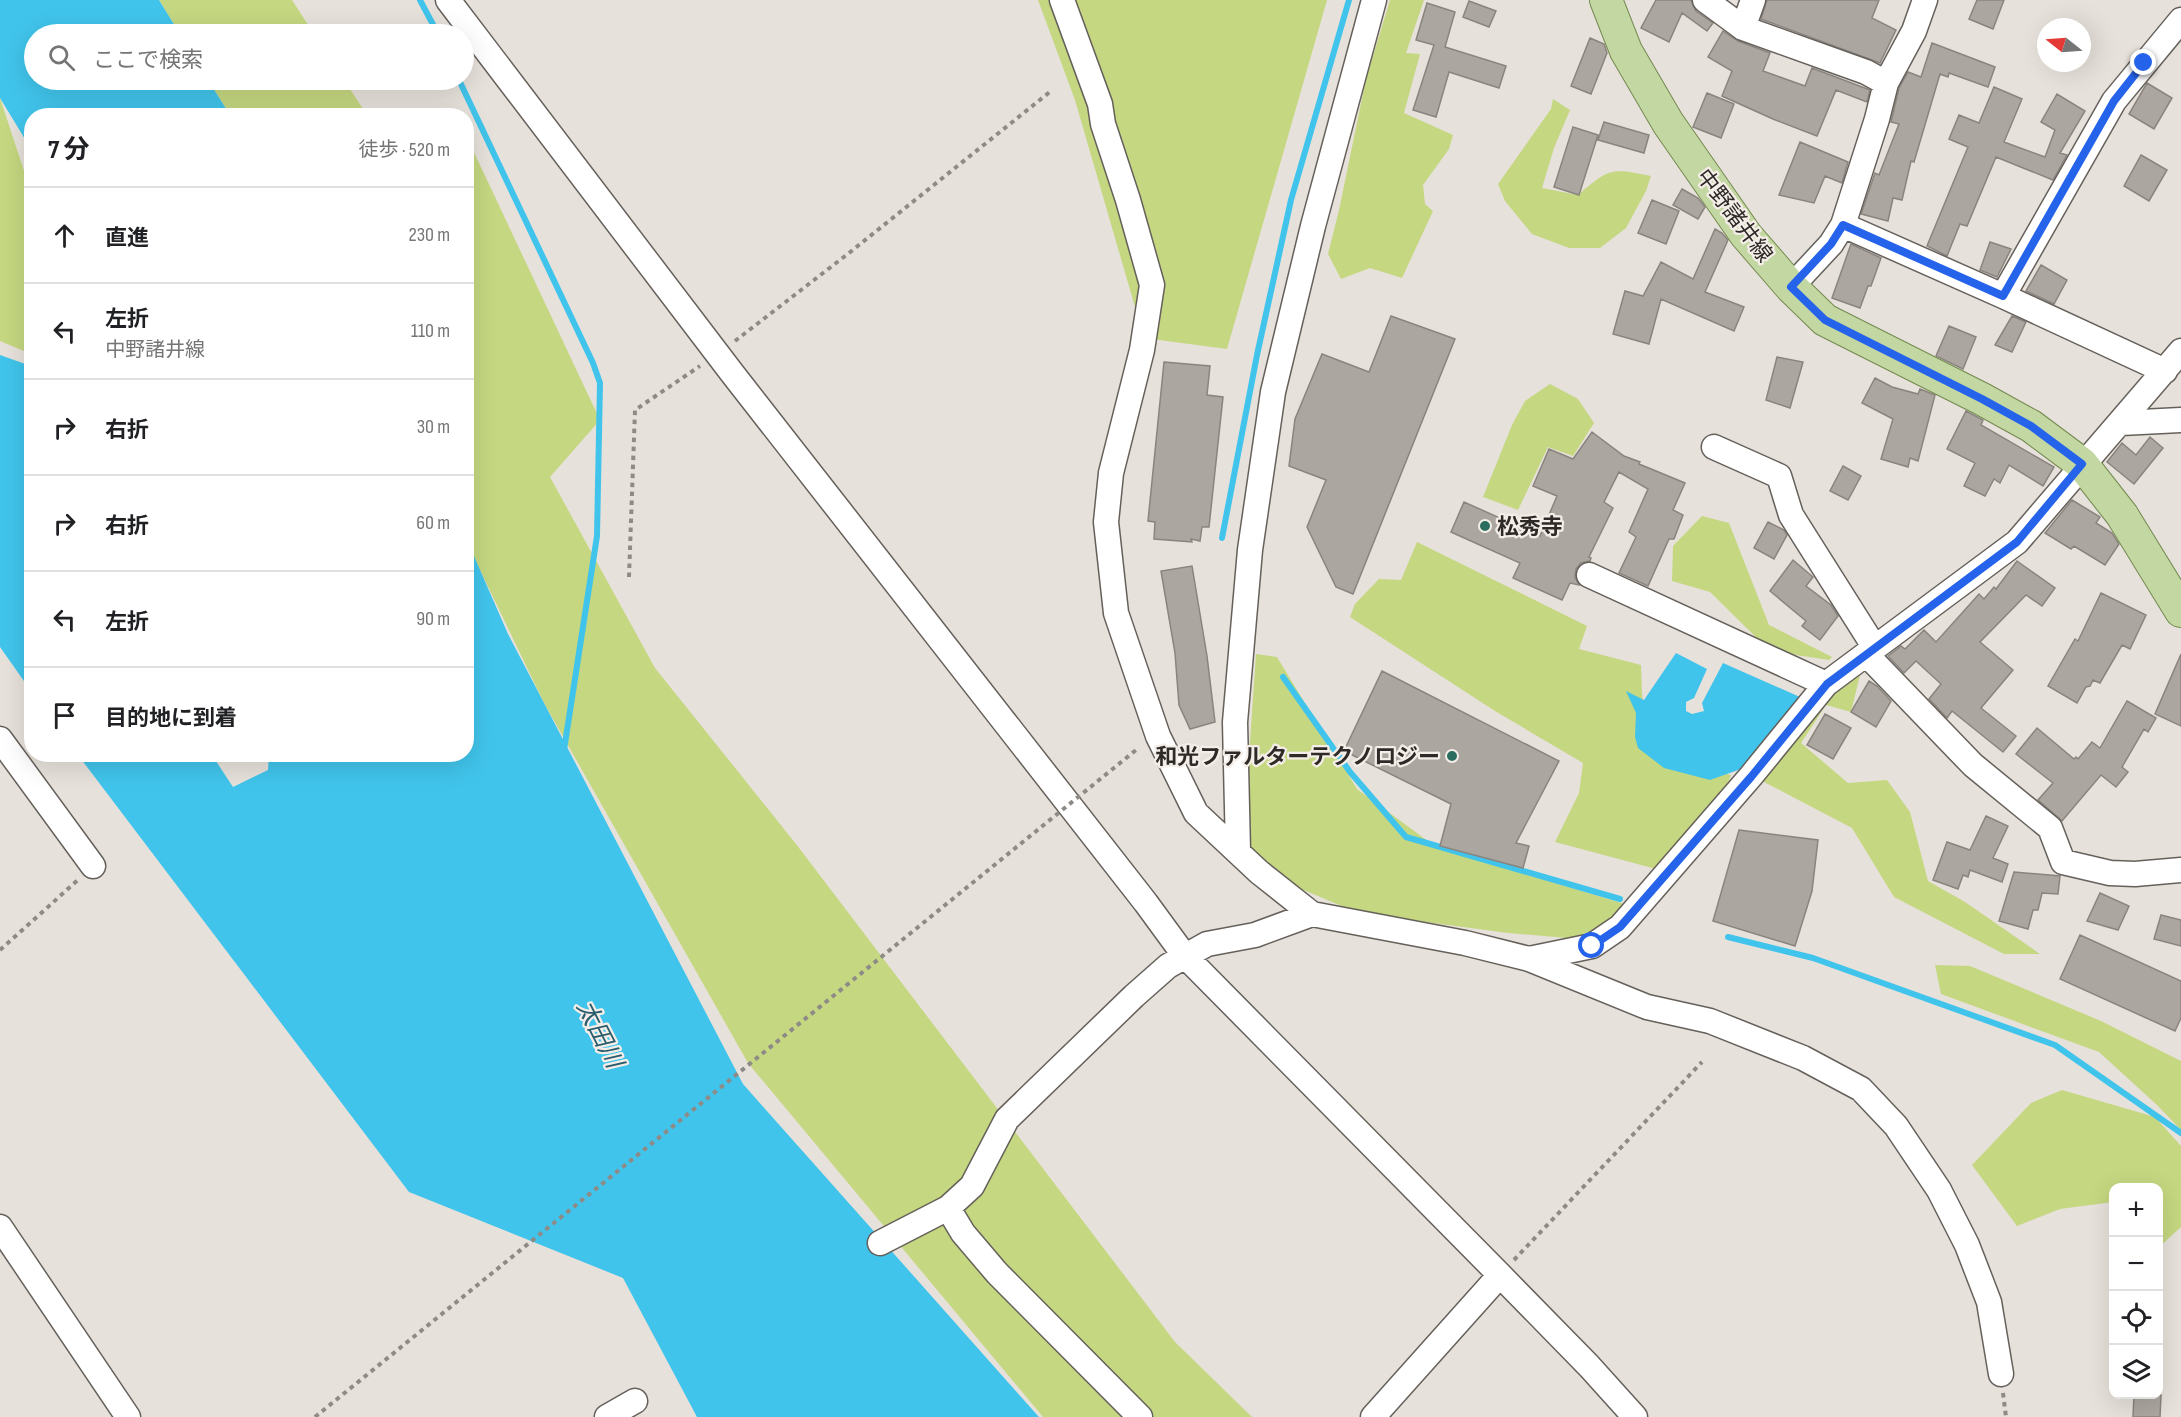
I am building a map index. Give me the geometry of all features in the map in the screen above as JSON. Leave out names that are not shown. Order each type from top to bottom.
[{"type":"main road","name":"中野諸井線","points":[[1606,0],[1626,51],[1668,123],[1746,235],[1791,287],[1825,320],[2021,421],[2082,464],[2122,515],[2181,610]]},
{"type":"street","points":[[448,0],[466,24]]},
{"type":"street","points":[[1062,0],[1100,104],[1103,124],[1152,285],[1142,350],[1111,473],[1106,522],[1116,613],[1158,736],[1196,813],[1259,872],[1312,914],[1529,959],[1647,1007],[1710,1021],[1741,1033],[1803,1058],[1861,1089],[1896,1126],[1939,1190],[1967,1245],[1989,1302],[2001,1374]]},
{"type":"street","points":[[1238,851],[1235,722],[1250,550],[1273,392],[1313,226],[1374,0]]},
{"type":"street","points":[[1705,0],[1743,28],[1866,72],[1886,83]]},
{"type":"street","points":[[1743,28],[1753,0]]},
{"type":"street","points":[[1791,287],[1831,244],[1843,225],[1877,119],[1886,83],[1914,31],[1925,0]]},
{"type":"street","points":[[2003,296],[2114,101],[2181,20]]},
{"type":"street","points":[[474,35],[718,354],[1146,903],[1184,956],[1500,1275],[1589,1366],[1635,1417]]},
{"type":"street","points":[[1843,225],[2165,371]]},
{"type":"street","points":[[1529,959],[1592,946],[1620,927],[1751,777],[1827,684],[2017,542],[2181,351]]},
{"type":"street","points":[[2121,423],[2181,420]]},
{"type":"street","points":[[1714,447],[1779,476],[1791,515],[1871,651],[1973,765],[2050,828],[2063,862],[2110,873],[2135,874],[2181,870]]},
{"type":"street","points":[[1589,575],[1827,684]]},
{"type":"street","points":[[0,739],[93,866]]},
{"type":"street","points":[[880,1243],[948,1208],[972,1186],[1007,1119],[1168,966],[1207,944],[1255,935],[1312,914]]},
{"type":"street","points":[[948,1208],[963,1233],[997,1273],[1140,1417]]},
{"type":"street","points":[[0,1227],[128,1417]]},
{"type":"street","points":[[1373,1417],[1500,1275]]},
{"type":"street","points":[[607,1417],[635,1401]]},
{"type":"path","points":[[629,577],[635,410],[718,354],[849,253],[1051,91]]},
{"type":"path","points":[[315,1417],[1136,750]]},
{"type":"path","points":[[0,950],[93,866]]},
{"type":"path","points":[[1500,1275],[1702,1062]]},
{"type":"green space","points":[[159,0],[292,0],[308,24],[174,24]]},
{"type":"green space","points":[[1038,0],[1327,0],[1227,349],[1144,338],[1075,100]]},
{"type":"green space","points":[[1390,0],[1424,0],[1406,53],[1420,54],[1404,113],[1453,135],[1449,149],[1423,185],[1425,204],[1433,211],[1402,278],[1370,268],[1341,279],[1328,254],[1366,79]]},
{"type":"green space","points":[[214,90],[351,90],[362,108],[226,108]]},
{"type":"green space","points":[[0,98],[24,171],[24,351],[0,341]]},
{"type":"green space","points":[[1553,99],[1570,110],[1554,148],[1542,188],[1578,195],[1611,172],[1651,176],[1646,191],[1626,228],[1600,248],[1569,248],[1532,234],[1505,201],[1498,184],[1551,109]]},
{"type":"green space","points":[[474,152],[600,420],[550,477],[655,668],[796,844],[1175,1342],[1252,1417],[1043,1417],[748,1063],[544,703],[474,558]]},
{"type":"green space","points":[[1550,384],[1578,399],[1594,423],[1573,456],[1548,447],[1518,510],[1483,497],[1512,425],[1525,401]]},
{"type":"green space","points":[[1702,516],[1729,523],[1769,625],[1832,657],[1829,660],[1770,651],[1710,592],[1672,581],[1673,546]]},
{"type":"green space","points":[[1417,542],[1587,626],[1579,649],[1641,665],[1642,694],[1648,734],[1706,769],[1731,775],[1718,810],[1660,870],[1555,842],[1579,793],[1583,763],[1495,711],[1350,617],[1355,604],[1379,579],[1401,580]]},
{"type":"green space","points":[[1256,654],[1277,657],[1357,789],[1436,847],[1628,905],[1590,940],[1508,933],[1358,913],[1299,888],[1248,850],[1244,829]]},
{"type":"green space","points":[[1860,675],[1851,712],[1826,705],[1801,743],[1848,783],[1887,780],[1910,812],[1928,881],[1965,902],[2040,954],[2004,954],[1894,897],[1852,828],[1764,782],[1766,762],[1830,696]]},
{"type":"green space","points":[[1935,965],[1970,966],[2101,1021],[2181,1061],[2181,1130],[2099,1052],[1941,994]]},
{"type":"green space","points":[[2062,1090],[2155,1117],[2181,1146],[2181,1227],[2163,1243],[2163,1183],[2109,1183],[2109,1203],[2060,1209],[2017,1226],[1972,1165],[2031,1103]]},
{"type":"water","points":[[0,0],[159,0],[174,24],[24,24],[24,90],[214,90],[226,108],[24,108],[24,137],[0,98]]},
{"type":"water","points":[[0,355],[24,364],[24,681],[0,647]]},
{"type":"water","name":"太田川","points":[[474,556],[508,634],[743,1084],[1039,1417],[697,1417],[623,1278],[409,1192],[83,762],[217,762],[233,787],[268,770],[269,762],[474,762]]},
{"type":"water","points":[[1676,653],[1707,669],[1694,698],[1686,702],[1686,711],[1692,714],[1704,711],[1702,703],[1723,663],[1800,697],[1741,769],[1710,780],[1664,768],[1638,748],[1635,737],[1636,713],[1626,691],[1644,700]]},
{"type":"building","points":[[1656,0],[1691,0],[1696,11],[1713,23],[1707,31],[1682,13],[1669,42],[1641,28]]},
{"type":"building","points":[[1767,0],[1879,0],[1872,18],[1896,30],[1880,63],[1761,19]]},
{"type":"building","points":[[1977,0],[2004,0],[1993,29],[1969,19]]},
{"type":"building","points":[[1469,1],[1496,11],[1489,27],[1463,17]]},
{"type":"building","points":[[1427,3],[1455,12],[1445,47],[1506,66],[1499,88],[1449,72],[1436,117],[1413,110],[1434,45],[1416,40]]},
{"type":"building","points":[[1723,31],[1738,41],[1770,53],[1763,71],[1805,86],[1812,68],[1870,90],[1867,102],[1836,90],[1817,136],[1722,96],[1732,71],[1708,57]]},
{"type":"building","points":[[1590,38],[1604,44],[1607,53],[1591,94],[1571,86]]},
{"type":"building","points":[[1932,43],[1995,67],[1988,87],[1949,73],[1948,77],[1940,74],[1914,162],[1911,161],[1902,200],[1893,198],[1888,221],[1861,214],[1875,173],[1879,175],[1899,124],[1891,122],[1899,88],[1908,72],[1921,77]]},
{"type":"building","points":[[2147,83],[2172,98],[2154,129],[2129,114]]},
{"type":"building","points":[[1994,87],[2022,99],[2004,142],[2045,157],[2055,130],[2041,122],[2057,94],[2085,111],[2060,153],[2067,155],[2053,180],[1996,157],[1967,226],[1960,224],[1947,256],[1927,246],[1968,147],[1949,139],[1959,115],[1979,123]]},
{"type":"building","points":[[1707,93],[1734,104],[1721,138],[1693,127]]},
{"type":"building","points":[[1604,122],[1649,135],[1644,153],[1598,140]]},
{"type":"building","points":[[1573,127],[1598,135],[1579,195],[1554,187]]},
{"type":"building","points":[[1800,142],[1848,162],[1842,183],[1825,176],[1814,203],[1779,195]]},
{"type":"building","points":[[2141,155],[2167,170],[2149,201],[2124,186]]},
{"type":"building","points":[[1682,189],[1698,198],[1705,207],[1698,219],[1673,205]]},
{"type":"building","points":[[1652,200],[1679,211],[1666,244],[1638,233]]},
{"type":"building","points":[[1715,229],[1728,240],[1705,292],[1744,307],[1734,331],[1661,299],[1649,344],[1613,334],[1625,291],[1643,296],[1661,262],[1693,279]]},
{"type":"building","points":[[1990,242],[2011,249],[1997,277],[1980,270]]},
{"type":"building","points":[[1851,244],[1881,258],[1860,308],[1832,298]]},
{"type":"building","points":[[2041,265],[2067,280],[2054,304],[2026,291]]},
{"type":"building","points":[[1391,316],[1455,339],[1353,594],[1336,587],[1307,527],[1326,480],[1289,466],[1295,419],[1322,354],[1369,372]]},
{"type":"building","points":[[2012,316],[2026,322],[2012,352],[1995,345]]},
{"type":"building","points":[[1949,326],[1976,337],[1963,369],[1936,356]]},
{"type":"building","points":[[1777,357],[1803,362],[1790,408],[1766,400]]},
{"type":"building","points":[[1164,362],[1210,366],[1207,395],[1223,397],[1209,527],[1202,527],[1200,541],[1154,539],[1155,522],[1148,521]]},
{"type":"building","points":[[1875,378],[1892,387],[1918,394],[1920,389],[1935,395],[1918,461],[1910,458],[1908,467],[1881,459],[1893,419],[1862,403]]},
{"type":"building","points":[[1966,411],[1983,420],[1981,425],[2054,467],[2043,486],[2009,465],[2000,483],[1994,479],[1985,496],[1964,486],[1975,463],[1947,449]]},
{"type":"building","name":"松秀寺","points":[[1592,432],[1624,456],[1685,483],[1673,510],[1683,515],[1674,539],[1669,539],[1648,586],[1619,573],[1636,537],[1629,532],[1648,489],[1619,472],[1604,502],[1613,508],[1589,557],[1590,561],[1581,563],[1576,569],[1575,577],[1579,585],[1570,583],[1562,600],[1513,578],[1520,563],[1451,532],[1464,502],[1540,536],[1557,496],[1533,486],[1549,449],[1573,459]]},
{"type":"building","points":[[2150,437],[2163,448],[2134,484],[2107,462],[2122,443],[2136,455]]},
{"type":"building","points":[[1843,466],[1861,476],[1848,500],[1830,491]]},
{"type":"building","points":[[2072,500],[2100,517],[2096,523],[2112,533],[2119,544],[2105,565],[2074,546],[2071,549],[2045,533]]},
{"type":"building","points":[[1768,522],[1784,530],[1787,535],[1774,559],[1754,548]]},
{"type":"building","points":[[1793,560],[1813,577],[1806,586],[1831,605],[1838,616],[1820,640],[1802,626],[1806,621],[1770,591]]},
{"type":"building","points":[[2017,561],[2055,588],[2042,606],[2026,595],[1980,642],[2013,670],[1981,708],[2016,736],[2003,752],[1952,711],[1947,718],[1929,699],[1941,684],[1916,661],[1904,673],[1888,656],[1901,646],[1905,649],[1924,630],[1936,642],[1979,594],[1984,599],[1994,587],[1996,589]]},
{"type":"building","points":[[1192,566],[1215,722],[1190,729],[1179,705],[1175,653],[1161,571]]},
{"type":"building","points":[[2101,593],[2146,615],[2130,649],[2122,645],[2100,683],[2093,680],[2077,703],[2048,686],[2075,639],[2078,641]]},
{"type":"building","points":[[2181,654],[2181,726],[2155,714]]},
{"type":"building","name":"和光ファルターテクノロジー","points":[[1382,671],[1559,761],[1516,843],[1529,846],[1523,868],[1440,846],[1451,804],[1344,751]]},
{"type":"building","points":[[1869,681],[1891,701],[1876,727],[1851,712]]},
{"type":"building","points":[[2127,701],[2156,718],[2148,732],[2144,729],[2122,767],[2128,772],[2116,787],[2101,775],[2062,821],[2038,800],[2053,783],[2016,754],[2037,728],[2074,759],[2076,757],[2078,759],[2092,742],[2100,748]]},
{"type":"building","points":[[1825,714],[1851,728],[1833,759],[1807,745]]},
{"type":"building","points":[[1986,816],[2008,826],[1993,858],[2008,864],[2002,882],[1970,870],[1968,877],[1963,875],[1958,889],[1933,880],[1947,842],[1970,850]]},
{"type":"building","points":[[1739,830],[1818,840],[1812,891],[1795,946],[1713,921]]},
{"type":"building","points":[[2014,872],[2060,876],[2058,894],[2042,893],[2038,910],[2033,910],[2028,929],[1999,921]]},
{"type":"building","points":[[2100,893],[2129,906],[2118,930],[2087,921]]},
{"type":"building","points":[[2161,915],[2181,920],[2181,946],[2154,939]]},
{"type":"building","points":[[2080,935],[2181,981],[2181,1018],[2175,1031],[2060,979]]},
{"type":"building","points":[[2134,1399],[2161,1399],[2160,1417],[2133,1417]]},
{"type":"waterway","points":[[420,0],[433,24]]},
{"type":"waterway","points":[[1222,538],[1257,355],[1291,200],[1349,0]]},
{"type":"waterway","points":[[464,90],[472,108]]},
{"type":"waterway","points":[[474,112],[593,363],[600,383],[597,536],[564,750]]},
{"type":"waterway","points":[[1283,677],[1350,772],[1406,837],[1620,899]]},
{"type":"waterway","points":[[1728,937],[1813,958],[2055,1045],[2181,1133]]},
{"type":"place","name":"松秀寺","points":[[1485,526]]},
{"type":"place","name":"和光ファルターテクノロジー","points":[[1452,756]]},
{"type":"route","points":[[1592,946],[1620,927],[1751,777],[1827,684],[2017,542],[2082,464],[2031,426],[1825,320],[1791,287],[1831,244],[1843,225],[2003,296],[2114,101],[2144,63]]}]
